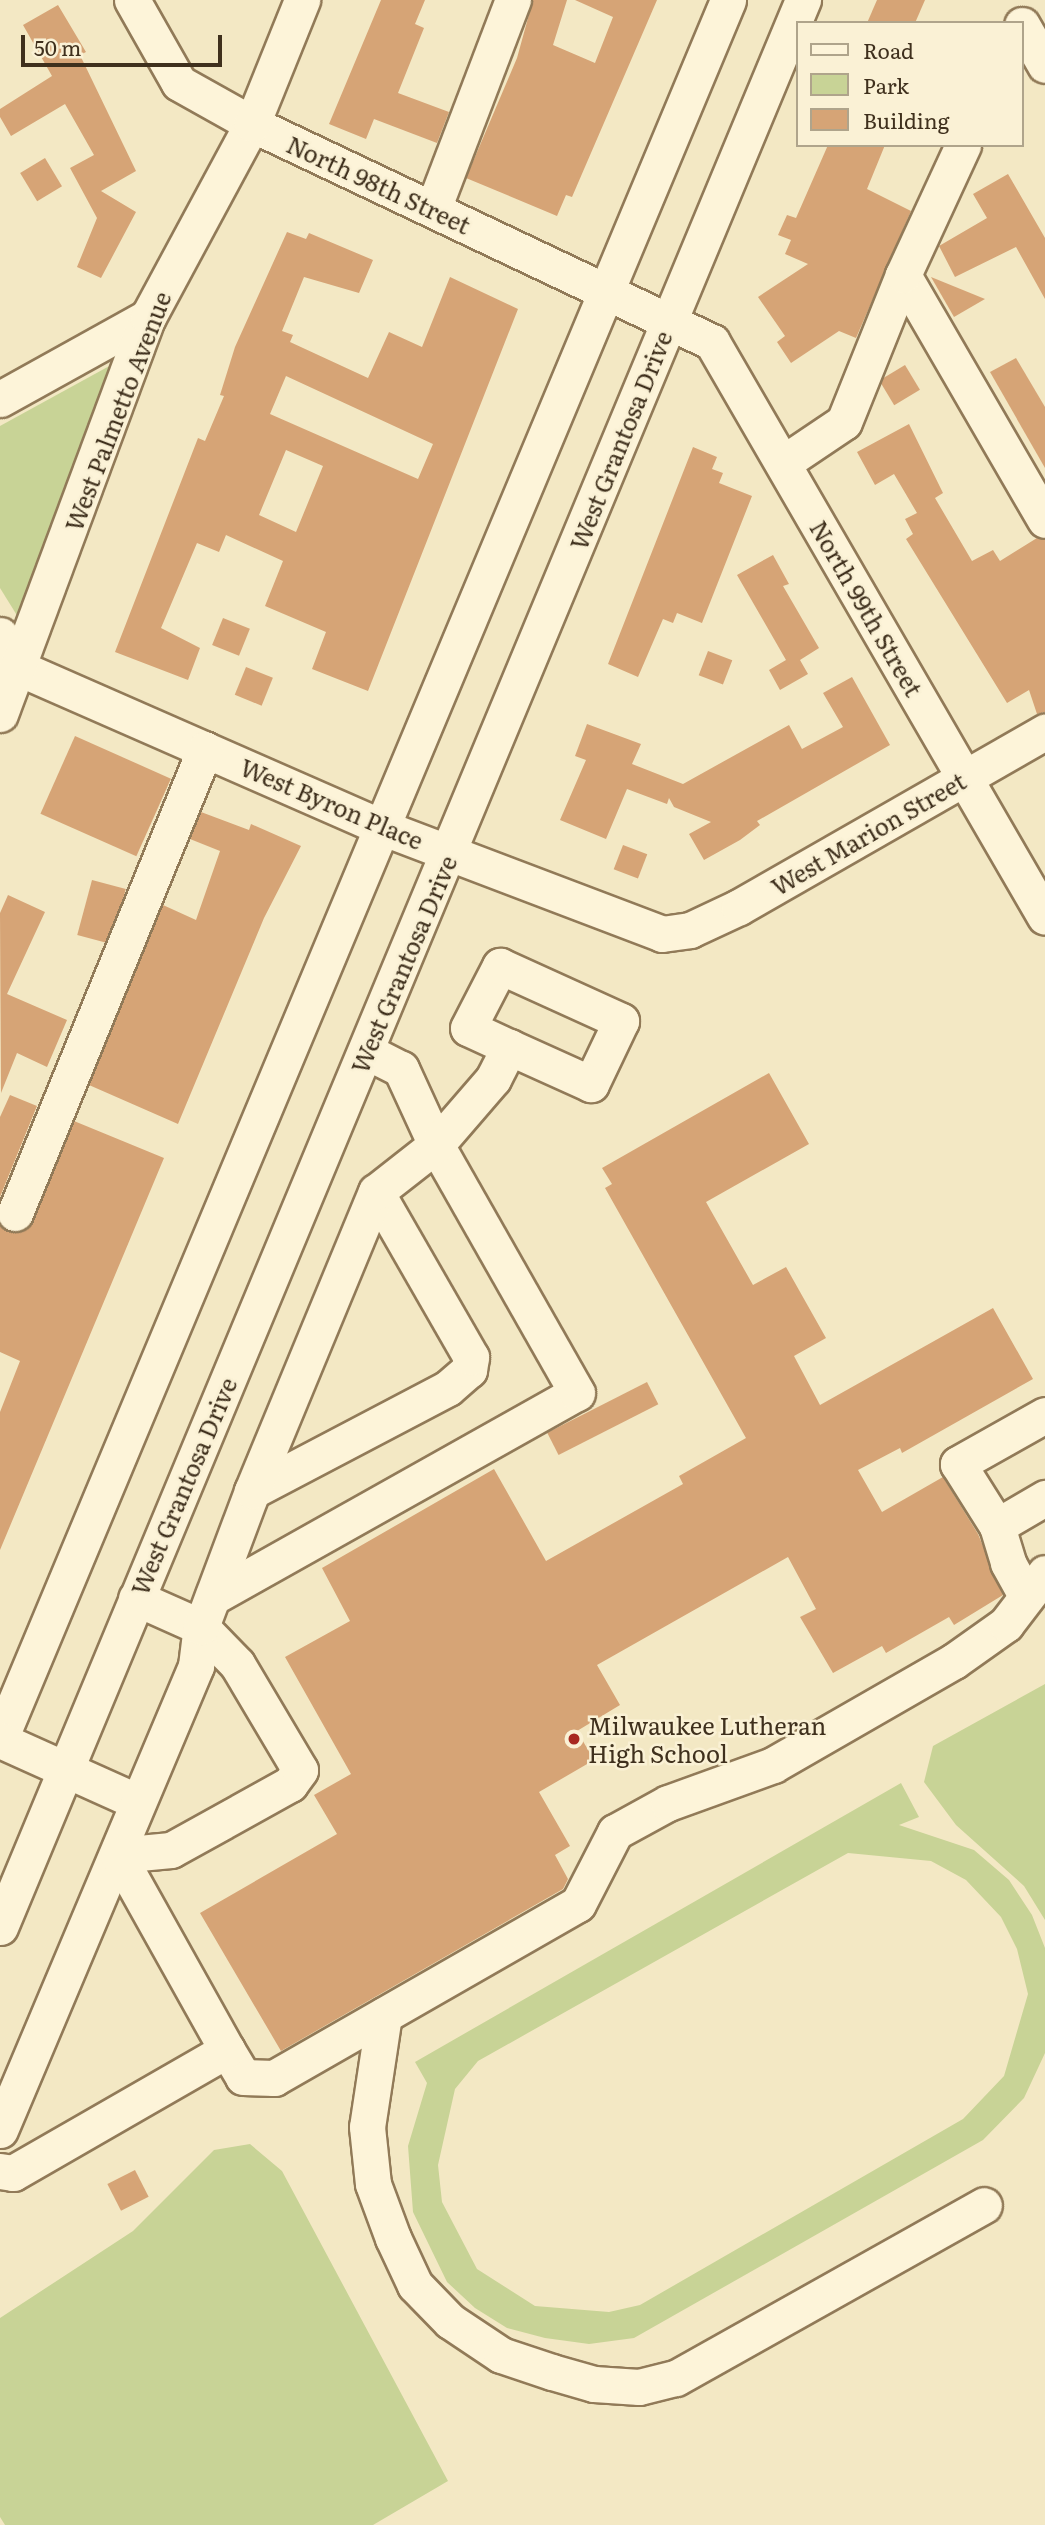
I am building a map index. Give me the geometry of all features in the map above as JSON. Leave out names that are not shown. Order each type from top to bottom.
[{"type":"street","name":"North 98th Street","points":[[132,0],[179,83],[252,124],[669,320]]},
{"type":"street","name":"West Palmetto Avenue","points":[[0,714],[148,317],[252,124],[302,0]]},
{"type":"street","points":[[433,209],[513,0]]},
{"type":"street","points":[[136,1801],[0,1740],[728,0]]},
{"type":"street","name":"West Grantosa Drive","points":[[0,1927],[803,0]]},
{"type":"street","points":[[1008,0],[1020,21]]},
{"type":"street","points":[[1024,27],[1045,64],[1024,77]]},
{"type":"street","points":[[783,463],[844,422],[902,275],[962,147]]},
{"type":"street","points":[[902,275],[1045,520]]},
{"type":"street","points":[[0,399],[148,317]]},
{"type":"street","name":"North 99th Street","points":[[669,320],[712,342],[1045,917]]},
{"type":"street","points":[[0,635],[19,668]]},
{"type":"street","name":"West Byron Place","points":[[19,668],[382,827],[662,934],[690,930]]},
{"type":"street","name":"West Marion Street","points":[[690,930],[1045,732]]},
{"type":"street","points":[[15,1213],[205,749]]},
{"type":"street","points":[[1,2122],[118,1855],[136,1801],[196,1666],[207,1612],[252,1490],[376,1192],[436,1145],[493,1079],[509,1047]]},
{"type":"street","points":[[136,1598],[207,1612],[577,1393],[436,1145],[401,1069],[366,1051]]},
{"type":"street","points":[[252,1490],[448,1388],[469,1370],[471,1357],[376,1192]]},
{"type":"street","points":[[118,1855],[243,2077],[274,2078],[578,1904],[615,1832],[668,1803],[774,1765],[954,1661],[1006,1624],[1036,1585],[1007,1563],[997,1526],[958,1464],[1045,1415]]},
{"type":"street","points":[[997,1526],[1045,1498]]},
{"type":"street","points":[[118,1855],[171,1850],[290,1784],[300,1770],[207,1612]]},
{"type":"street","points":[[384,2015],[367,2127],[373,2184],[415,2286],[450,2321],[501,2355],[552,2372],[594,2384],[639,2387],[677,2378],[984,2205]]},
{"type":"street","points":[[0,2171],[13,2173],[227,2050]]},
{"type":"green space","points":[[113,364],[18,617],[0,588],[0,426]]},
{"type":"green space","points":[[1045,1684],[1045,1920],[1024,1886],[956,1825],[924,1782],[933,1746]]},
{"type":"green space","points":[[901,1783],[919,1817],[899,1825],[974,1850],[1009,1880],[1032,1915],[1045,1948],[1045,2053],[1024,2098],[983,2140],[634,2338],[589,2344],[545,2338],[507,2328],[475,2308],[447,2282],[413,2212],[408,2146],[427,2083],[415,2062]],"holes":[[[848,1853],[931,1861],[966,1880],[1001,1917],[1017,1949],[1028,1994],[1004,2076],[963,2119],[640,2305],[609,2312],[535,2306],[477,2269],[442,2202],[438,2165],[455,2089],[478,2061]]]},
{"type":"green space","points":[[250,2144],[282,2171],[448,2481],[373,2525],[5,2525],[0,2517],[0,2318],[133,2231],[214,2150]]},
{"type":"building","points":[[381,0],[425,0],[415,24],[424,28],[398,93],[449,112],[437,143],[374,119],[366,139],[329,124]]},
{"type":"building","points":[[533,0],[567,0],[553,45],[595,63],[613,17],[575,0],[657,0],[572,197],[566,195],[557,216],[466,178],[517,58]]},
{"type":"building","points":[[877,0],[925,0],[916,21],[868,21]]},
{"type":"building","points":[[58,5],[86,52],[80,55],[136,171],[101,191],[136,212],[101,278],[77,267],[97,218],[70,168],[94,155],[65,104],[11,136],[0,117],[0,109],[52,76],[23,25]]},
{"type":"building","points":[[827,147],[884,147],[867,189],[911,211],[856,338],[839,331],[791,363],[777,342],[785,336],[758,297],[808,264],[785,254],[791,240],[778,235],[787,215],[796,218]]},
{"type":"building","points":[[45,158],[62,186],[37,201],[20,173]]},
{"type":"building","points":[[1008,174],[1045,238],[1045,299],[1016,247],[955,277],[939,246],[987,218],[973,194]]},
{"type":"building","points":[[287,232],[306,239],[309,233],[373,260],[359,293],[304,277],[282,331],[293,335],[290,342],[368,378],[389,332],[422,347],[450,277],[518,309],[368,691],[312,669],[326,632],[265,606],[283,561],[226,535],[219,552],[197,543],[161,628],[200,648],[188,680],[115,652],[198,438],[205,441],[224,396],[220,395],[235,347]],"holes":[[[286,376],[433,444],[418,479],[270,414]],[[286,450],[323,466],[296,532],[259,515]]]},
{"type":"building","points":[[931,277],[985,299],[954,317]]},
{"type":"building","points":[[1016,358],[1045,407],[1045,468],[990,372]]},
{"type":"building","points":[[905,365],[920,390],[894,405],[879,380]]},
{"type":"building","points":[[909,424],[943,493],[935,498],[972,561],[993,550],[1000,561],[1037,538],[1045,540],[1045,712],[1037,714],[1029,690],[1007,703],[906,539],[913,534],[905,519],[917,513],[894,474],[875,485],[857,452]]},
{"type":"building","points":[[693,447],[717,457],[712,469],[723,473],[719,483],[752,496],[702,623],[677,613],[673,623],[663,619],[638,677],[608,664]]},
{"type":"building","points":[[773,555],[789,584],[783,586],[819,648],[800,660],[808,674],[780,690],[769,670],[786,660],[737,575]]},
{"type":"building","points":[[223,618],[250,629],[239,656],[212,645]]},
{"type":"building","points":[[708,651],[732,660],[723,685],[699,675]]},
{"type":"building","points":[[246,667],[273,678],[262,706],[235,695]]},
{"type":"building","points":[[852,677],[890,745],[757,821],[760,825],[740,840],[704,860],[689,834],[711,822],[674,807],[669,798],[667,804],[627,789],[606,839],[560,820],[586,760],[575,756],[587,724],[641,744],[632,764],[683,784],[789,725],[802,749],[843,727],[823,693]]},
{"type":"building","points":[[75,736],[171,779],[136,856],[40,814]]},
{"type":"building","points":[[201,812],[249,830],[251,824],[301,846],[264,918],[178,1124],[89,1085],[163,905],[196,920],[220,851],[190,839]]},
{"type":"building","points":[[623,845],[647,854],[638,879],[614,869]]},
{"type":"building","points":[[92,880],[126,889],[111,944],[77,935]]},
{"type":"building","points":[[8,895],[45,912],[7,994],[67,1020],[47,1067],[17,1053],[1,1093],[0,913]]},
{"type":"building","points":[[769,1073],[809,1144],[706,1202],[753,1285],[786,1267],[826,1338],[794,1356],[820,1405],[993,1308],[1033,1379],[902,1453],[900,1448],[858,1470],[882,1512],[943,1477],[978,1534],[1003,1595],[954,1625],[949,1617],[886,1653],[882,1646],[833,1673],[800,1617],[816,1609],[788,1557],[597,1665],[620,1705],[577,1731],[594,1760],[539,1792],[570,1846],[555,1855],[568,1879],[563,1889],[281,2051],[200,1913],[337,1834],[314,1795],[351,1774],[285,1657],[350,1621],[322,1568],[494,1469],[546,1561],[683,1484],[679,1476],[746,1438],[605,1188],[612,1184],[602,1168]]},
{"type":"building","points":[[10,1095],[37,1106],[0,1197],[0,1117]]},
{"type":"building","points":[[74,1121],[164,1158],[0,1550],[0,1412],[20,1361],[0,1352],[0,1226],[18,1233],[33,1221]]},
{"type":"building","points":[[647,1382],[658,1404],[559,1455],[547,1433]]},
{"type":"building","points":[[135,2170],[149,2197],[121,2211],[107,2184]]},
{"type":"place","name":"Milwaukee Lutheran High School","points":[[574,1739]]}]
